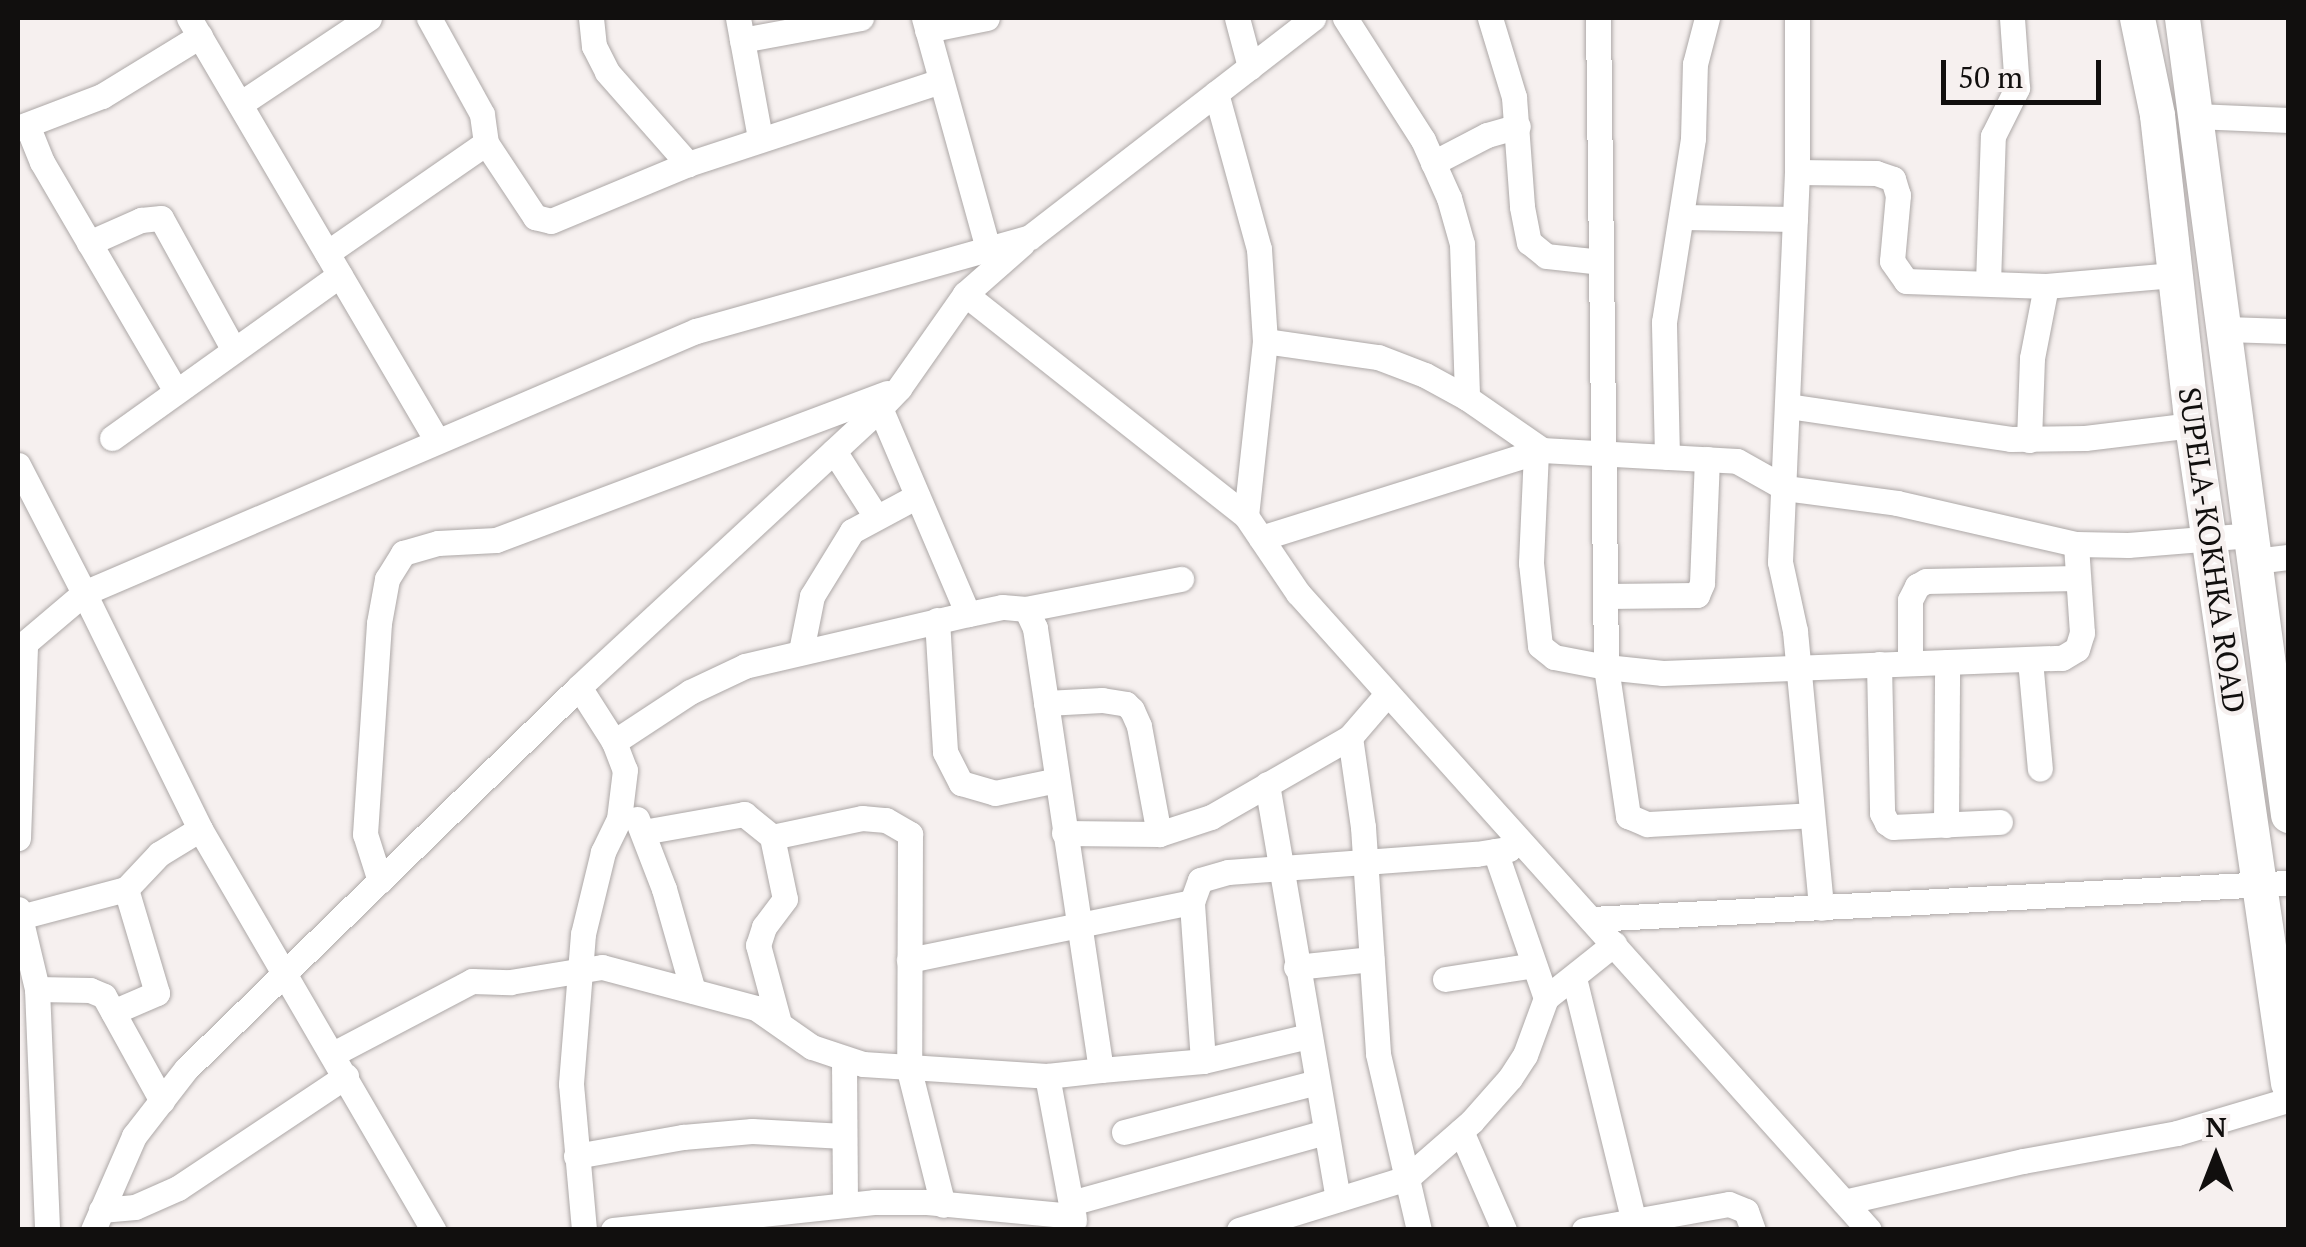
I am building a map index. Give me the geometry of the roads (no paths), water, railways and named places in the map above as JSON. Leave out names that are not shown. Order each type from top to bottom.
[{"type":"street","points":[[240,104],[370,18]]},
{"type":"street","points":[[429,18],[482,114],[486,143],[525,204],[543,221],[558,220],[760,138],[940,81]]},
{"type":"street","points":[[591,18],[594,46],[607,72],[688,164]]},
{"type":"street","points":[[760,138],[740,29],[860,18]]},
{"type":"street","points":[[987,18],[926,24],[988,249]]},
{"type":"street","points":[[1237,18],[1250,66]]},
{"type":"street","points":[[97,1220],[134,1136],[186,1069],[579,687],[880,408],[899,388],[965,294],[1030,237],[1313,18]]},
{"type":"street","points":[[1345,18],[1433,164],[1462,244],[1467,398]]},
{"type":"street","points":[[1490,18],[1518,126],[1522,207],[1529,242],[1546,256],[1601,262]]},
{"type":"street","points":[[1598,18],[1606,667],[1624,800],[1633,821],[1647,824],[1812,815]]},
{"type":"street","points":[[1666,457],[1661,360],[1694,138],[1696,64],[1707,18]]},
{"type":"street","points":[[1796,18],[1795,219],[1780,562],[1798,666],[1821,908]]},
{"type":"street","points":[[1988,283],[1993,136],[2018,88],[2012,18]]},
{"type":"street","name":"SUPELA-KOKHKA ROAD","points":[[2137,18],[2157,115],[2192,425],[2210,538],[2275,884],[2288,1083]]},
{"type":"street","name":"SUPELA-KOKHKA ROAD","points":[[2182,18],[2224,329],[2265,551],[2288,815]]},
{"type":"street","points":[[176,391],[22,126],[102,96],[195,27],[437,442]]},
{"type":"street","points":[[1216,93],[1258,249],[1265,342],[1246,516]]},
{"type":"street","points":[[2196,116],[2288,120]]},
{"type":"street","points":[[1433,164],[1487,135],[1518,126]]},
{"type":"street","points":[[112,438],[234,350],[486,143]]},
{"type":"street","points":[[1796,172],[1886,175],[1897,185],[1892,261],[1901,278],[2046,286],[2174,275]]},
{"type":"street","points":[[1682,216],[1795,219]]},
{"type":"street","points":[[89,244],[141,220],[161,218],[234,350]]},
{"type":"street","points":[[18,838],[21,647],[84,593],[696,332],[1030,237]]},
{"type":"street","points":[[2029,440],[2032,358],[2046,286]]},
{"type":"street","points":[[965,294],[1246,516],[1298,593],[1387,694],[1506,845],[1614,944],[1869,1230]]},
{"type":"street","points":[[2224,329],[2288,331]]},
{"type":"street","points":[[1265,342],[1378,357],[1467,398],[1539,451]]},
{"type":"street","points":[[380,881],[365,834],[378,642],[387,579],[403,553],[438,543],[496,540],[899,388]]},
{"type":"street","points":[[1788,406],[2029,440],[2192,425]]},
{"type":"street","points":[[880,408],[968,614]]},
{"type":"street","points":[[834,451],[875,516]]},
{"type":"street","points":[[1539,451],[1530,563],[1540,646],[1554,656],[1606,667],[1663,673],[2062,658],[2077,649],[2082,633],[2076,544]]},
{"type":"street","points":[[1261,538],[1539,451],[1736,461],[1785,488],[1897,503],[2076,544],[2128,546],[2210,538],[2265,551]]},
{"type":"street","points":[[1606,596],[1697,595],[1702,583],[1707,459]]},
{"type":"street","points":[[18,465],[200,829],[433,1230]]},
{"type":"street","points":[[801,650],[812,596],[852,531],[917,496]]},
{"type":"street","points":[[1910,663],[1910,600],[1917,586],[1926,581],[2078,578]]},
{"type":"street","points":[[614,742],[690,692],[745,666],[968,614],[1016,606],[1026,609],[1181,580]]},
{"type":"street","points":[[1026,609],[1035,628],[1101,1070]]},
{"type":"street","points":[[938,620],[945,752],[961,783],[994,793],[1057,780]]},
{"type":"street","points":[[2030,660],[2040,769]]},
{"type":"street","points":[[1946,824],[1947,662]]},
{"type":"street","points":[[1879,664],[1884,818],[1893,827],[2000,822]]},
{"type":"street","points":[[579,687],[614,742],[625,770],[625,792],[588,904],[571,1084],[584,1230]]},
{"type":"street","points":[[1064,833],[1159,834],[1211,817],[1350,736],[1387,694]]},
{"type":"street","points":[[1046,703],[1102,700],[1126,704],[1132,710],[1139,726],[1159,834]]},
{"type":"street","points":[[1350,736],[1365,858],[1378,1054],[1419,1230]]},
{"type":"street","points":[[1267,784],[1338,1199]]},
{"type":"street","points":[[625,792],[643,832],[693,991]]},
{"type":"street","points":[[643,832],[724,814],[744,814],[772,836],[785,899],[764,927],[758,945],[778,1020]]},
{"type":"street","points":[[772,836],[862,818],[901,825],[910,834],[909,1070],[944,1204]]},
{"type":"street","points":[[47,1230],[36,989],[19,913],[126,888],[139,880],[159,854],[200,829]]},
{"type":"street","points":[[1203,1061],[1192,902],[1196,884],[1212,876],[1284,866],[1506,845]]},
{"type":"street","points":[[1506,845],[1534,965],[1546,998]]},
{"type":"street","points":[[1591,920],[2275,884]]},
{"type":"street","points":[[113,1012],[157,993],[126,888]]},
{"type":"street","points":[[909,960],[1192,902]]},
{"type":"street","points":[[1239,1230],[1407,1178],[1460,1131],[1525,1055],[1546,998],[1614,944]]},
{"type":"street","points":[[1296,967],[1372,959]]},
{"type":"street","points":[[1445,979],[1534,965]]},
{"type":"street","points":[[97,1220],[178,1188],[340,1065],[472,981],[510,982],[583,968],[619,968],[725,997],[778,1020],[812,1048],[844,1060],[909,1070],[1047,1076],[1203,1061],[1309,1036]]},
{"type":"street","points":[[1574,978],[1633,1219]]},
{"type":"street","points":[[36,989],[98,992],[162,1101]]},
{"type":"street","points":[[844,1060],[845,1204]]},
{"type":"street","points":[[1047,1076],[1073,1216]]},
{"type":"street","points":[[1124,1132],[1317,1082]]},
{"type":"street","points":[[1844,1202],[2023,1161],[2177,1134],[2288,1100]]},
{"type":"street","points":[[576,1156],[683,1137],[752,1131],[844,1136]]},
{"type":"street","points":[[1460,1131],[1504,1230]]},
{"type":"street","points":[[612,1230],[790,1219],[845,1204],[944,1204],[1073,1216],[1326,1132]]},
{"type":"street","points":[[1584,1230],[1729,1204],[1746,1211],[1753,1230]]}]
